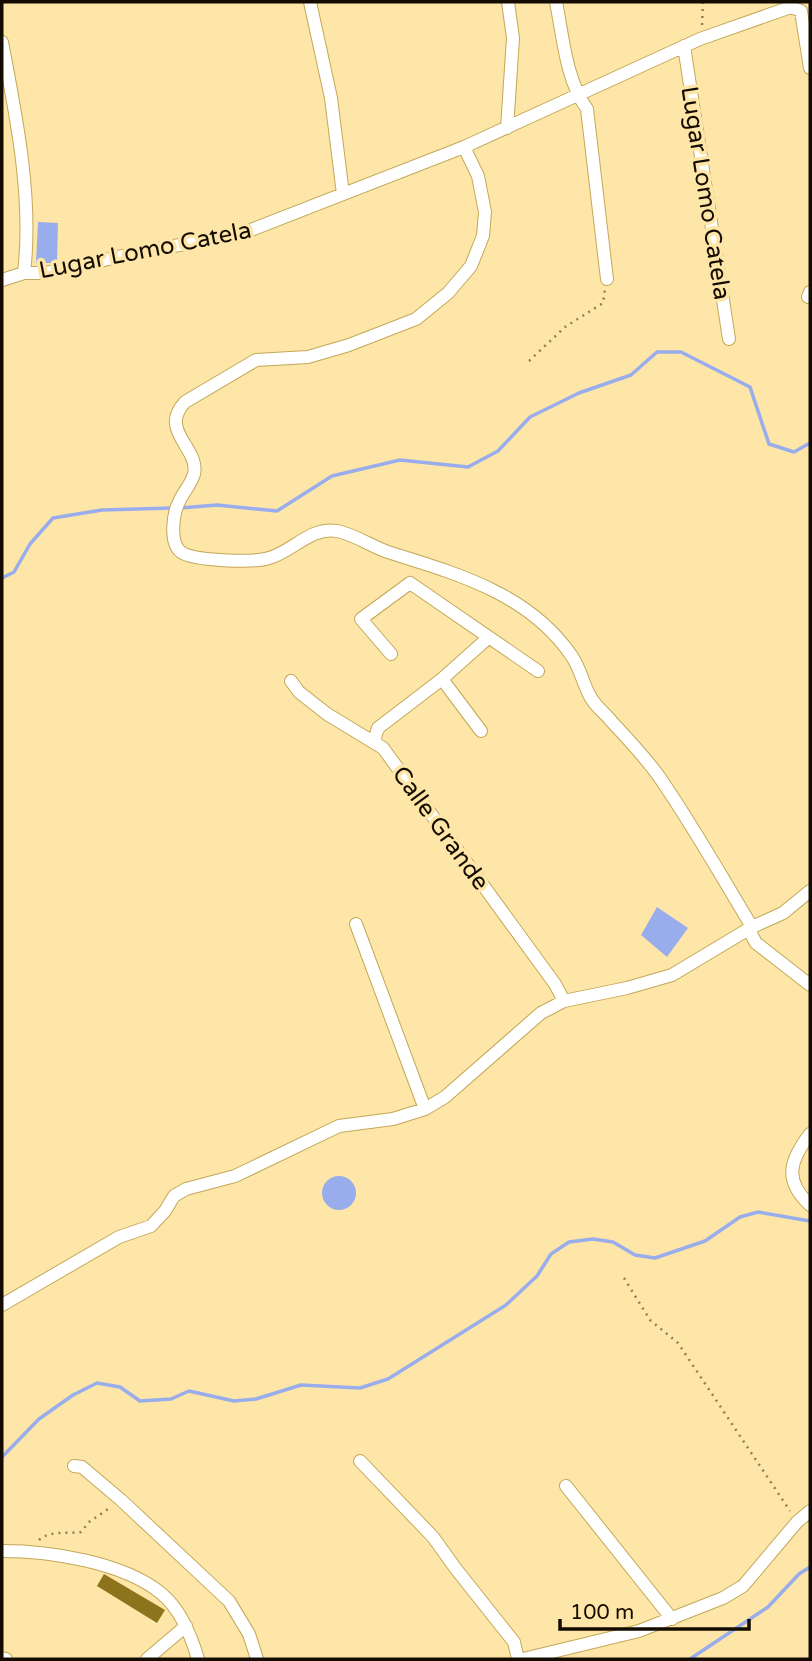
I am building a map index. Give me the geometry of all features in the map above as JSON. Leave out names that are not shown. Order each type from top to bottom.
[{"type":"street","points":[[310,2],[331,99],[343,194]]},
{"type":"street","points":[[507,128],[513,38],[508,2]]},
{"type":"street","points":[[556,2],[578,96],[587,109],[607,279]]},
{"type":"street","name":"Lugar Lomo Catela","points":[[2,280],[24,273],[45,273],[145,251],[238,235],[464,147],[700,39],[790,7],[801,11],[810,68]]},
{"type":"street","name":"Lugar Lomo Catela","points":[[2,42],[22,167],[25,212],[24,273]]},
{"type":"street","name":"Lugar Lomo Catela","points":[[684,46],[729,339]]},
{"type":"street","points":[[464,147],[478,176],[485,212],[483,236],[471,266],[449,293],[416,319],[349,345],[308,357],[256,360],[186,402],[178,410],[177,427],[180,438],[193,461],[195,471],[176,508],[173,529],[176,547],[191,556],[245,561],[270,558],[314,534],[336,530],[383,551],[454,573],[521,604],[540,620],[571,654],[584,676],[591,698],[660,778],[752,927],[751,934],[756,943],[810,985]]},
{"type":"street","points":[[391,654],[361,619],[410,583],[538,671]]},
{"type":"street","points":[[374,741],[377,728],[442,679],[488,638]]},
{"type":"street","points":[[442,679],[481,731]]},
{"type":"street","name":"Calle Grande","points":[[291,681],[299,692],[327,713],[383,748],[547,973],[564,1001]]},
{"type":"street","points":[[2,1305],[119,1237],[151,1226],[174,1196],[186,1189],[235,1176],[339,1126],[393,1118],[425,1109],[445,1097],[541,1013],[564,1001],[627,988],[672,975],[752,927],[783,913],[810,891]]},
{"type":"street","points":[[356,924],[425,1109]]},
{"type":"street","points":[[810,1134],[798,1150],[792,1170],[794,1186],[810,1205]]},
{"type":"street","points":[[360,1461],[433,1537],[514,1642],[520,1659],[639,1631],[723,1598],[743,1586],[797,1522],[810,1511]]},
{"type":"street","points":[[74,1466],[82,1467],[121,1500],[229,1601],[248,1634],[257,1659]]},
{"type":"street","points":[[566,1486],[672,1619]]},
{"type":"street","points":[[2,1551],[32,1552],[104,1566],[131,1576],[162,1594],[182,1617],[198,1659]]},
{"type":"street","points":[[148,1659],[186,1626]]},
{"type":"path","points":[[700,39],[703,2]]},
{"type":"path","points":[[529,361],[565,327],[603,303],[607,279]]},
{"type":"path","points":[[624,1278],[650,1320],[678,1343],[797,1522]]},
{"type":"path","points":[[32,1552],[42,1536],[81,1532],[89,1522],[121,1500]]},
{"type":"water","points":[[38,222],[58,223],[57,263],[36,263]]},
{"type":"water","points":[[657,907],[688,928],[667,957],[641,935]]},
{"type":"water","points":[[339,1176],[351,1181],[356,1193],[351,1205],[339,1210],[327,1205],[322,1193],[327,1181]]},
{"type":"building","points":[[104,1574],[165,1610],[157,1623],[97,1586]]},
{"type":"waterway","points":[[180,508],[217,505],[277,511],[332,476],[400,460],[468,467],[498,451],[530,417],[579,393],[631,375],[657,352],[681,352],[750,387],[769,444],[794,452],[810,443]]},
{"type":"waterway","points":[[2,578],[14,572],[30,544],[53,518],[102,510],[172,508]]},
{"type":"waterway","points":[[2,1457],[39,1419],[73,1395],[97,1383],[120,1387],[140,1401],[171,1399],[189,1391],[234,1401],[256,1399],[301,1385],[360,1388],[388,1379],[506,1305],[537,1276],[551,1254],[569,1242],[593,1239],[613,1242],[635,1255],[655,1258],[705,1241],[740,1217],[758,1212],[810,1221]]},
{"type":"waterway","points":[[690,1659],[768,1607],[799,1574],[810,1567]]}]
